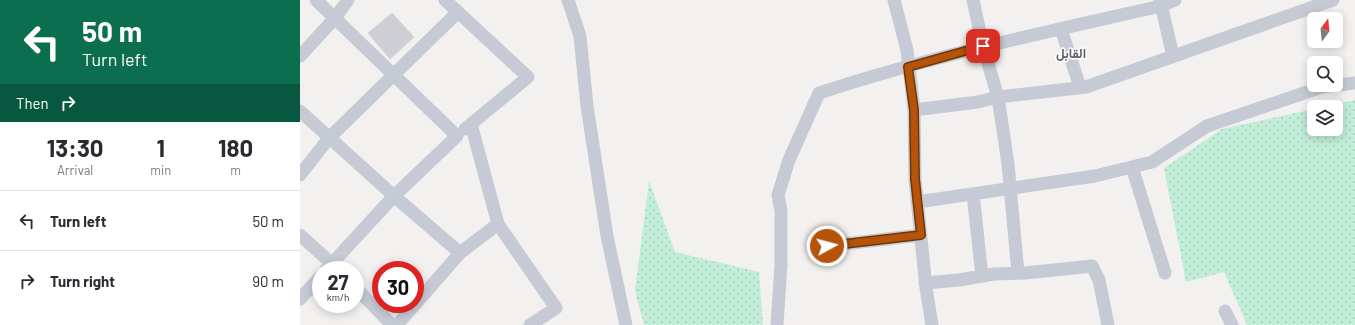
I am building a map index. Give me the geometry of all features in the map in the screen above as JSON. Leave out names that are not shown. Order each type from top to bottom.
[{"type":"street","points":[[316,0],[457,136]]},
{"type":"street","points":[[300,56],[335,18],[348,0]]},
{"type":"street","points":[[339,261],[394,196],[457,136],[528,77],[445,0]]},
{"type":"street","points":[[568,0],[580,36],[587,106],[607,236],[626,325]]},
{"type":"street","points":[[894,0],[907,50],[914,110],[915,179],[917,202],[925,283],[932,325]]},
{"type":"street","points":[[974,0],[983,46],[998,97],[1008,164],[1018,273]]},
{"type":"street","points":[[778,325],[781,266],[781,211],[778,195],[789,160],[819,93],[860,79],[983,46],[1061,29],[1175,0]]},
{"type":"street","points":[[914,110],[978,102],[998,97],[1086,87],[1333,0]]},
{"type":"street","points":[[1161,3],[1173,56]]},
{"type":"street","points":[[300,175],[329,138],[458,12]]},
{"type":"street","points":[[1061,29],[1080,87]]},
{"type":"street","points":[[917,202],[1095,176],[1152,162],[1207,126],[1322,87],[1355,83]]},
{"type":"street","points":[[300,111],[460,253]]},
{"type":"street","points":[[471,124],[498,224],[556,308],[530,325]]},
{"type":"street","points":[[1132,167],[1165,273]]},
{"type":"street","points":[[973,194],[982,276]]},
{"type":"street","points":[[397,325],[460,253],[498,224]]},
{"type":"street","points":[[300,235],[326,261]]},
{"type":"street","points":[[827,246],[921,235]]},
{"type":"street","points":[[925,283],[1092,266],[1099,280],[1108,325]]},
{"type":"street","points":[[300,299],[312,286]]},
{"type":"street","points":[[364,296],[392,325]]},
{"type":"street","points":[[1225,311],[1232,325]]},
{"type":"green space","points":[[1355,100],[1355,325],[1247,325],[1224,272],[1186,282],[1164,168],[1222,129],[1307,111],[1307,136],[1343,136],[1343,103]]},
{"type":"green space","points":[[649,181],[675,252],[759,272],[763,325],[644,325],[635,291]]},
{"type":"building","points":[[392,13],[414,37],[390,59],[368,33]]},
{"type":"district","name":"القابل","points":[[1071,53]]},
{"type":"route","points":[[827,246],[921,235],[915,179],[914,110],[908,67],[983,46]]}]
